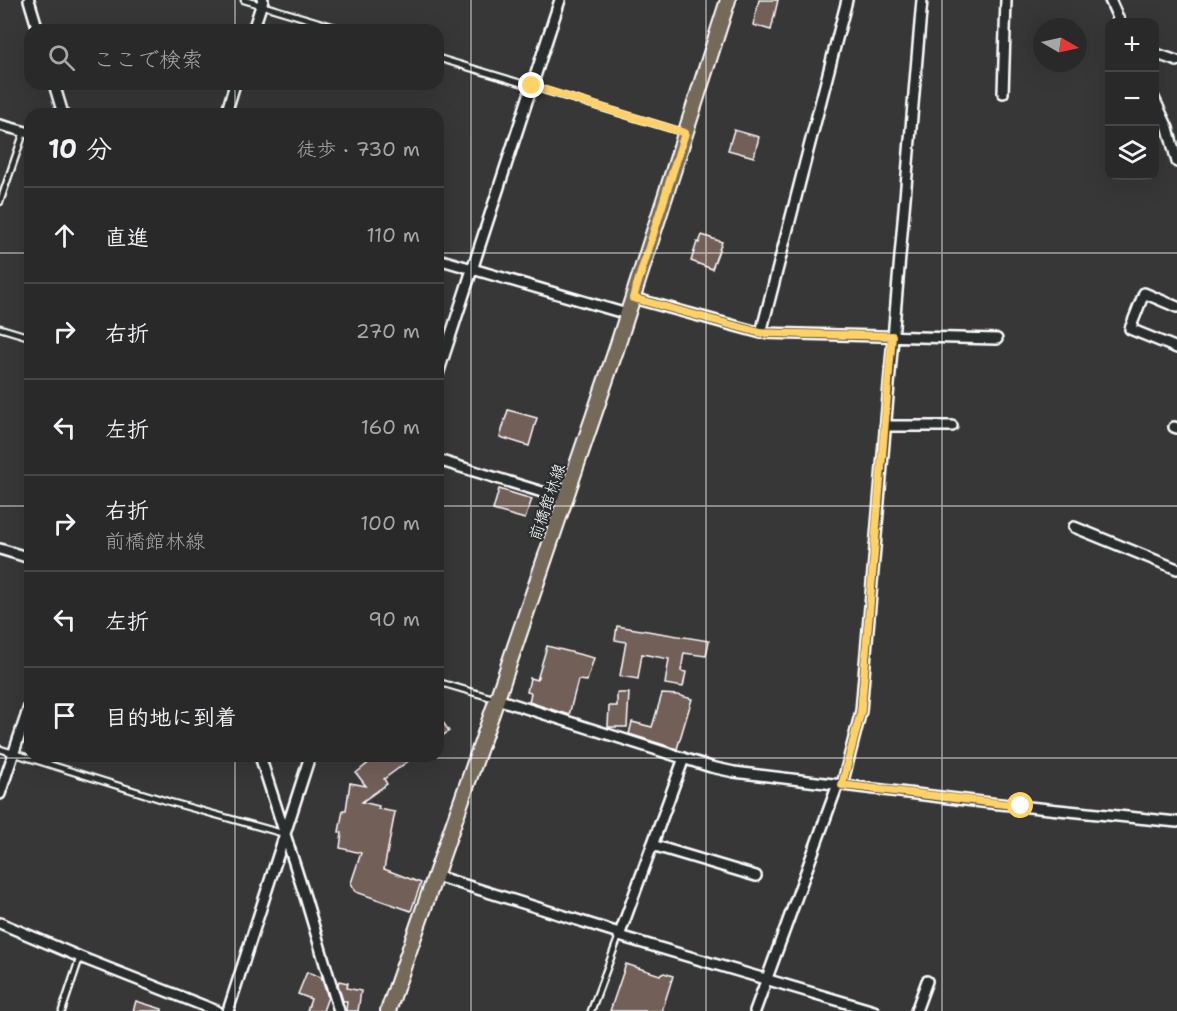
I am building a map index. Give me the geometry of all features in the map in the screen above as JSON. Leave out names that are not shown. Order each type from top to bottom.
[{"type":"main road","name":"前橋館林線","points":[[388,1011],[633,298],[728,0]]},
{"type":"street","points":[[29,0],[36,24]]},
{"type":"street","points":[[444,355],[560,0]]},
{"type":"street","points":[[761,333],[848,0]]},
{"type":"street","points":[[755,1011],[840,785],[861,711],[922,0]]},
{"type":"street","points":[[1004,93],[1006,0]]},
{"type":"street","points":[[1110,0],[1118,18]]},
{"type":"street","points":[[255,24],[262,3]]},
{"type":"street","points":[[1159,54],[1177,61]]},
{"type":"street","points":[[56,90],[61,108]]},
{"type":"street","points":[[228,108],[233,90]]},
{"type":"street","points":[[1159,107],[1168,128],[1177,162]]},
{"type":"street","points":[[0,125],[24,131]]},
{"type":"street","points":[[444,261],[627,314]]},
{"type":"street","points":[[1177,307],[1144,293],[1130,329],[1177,348]]},
{"type":"street","points":[[633,298],[761,333],[997,339]]},
{"type":"street","points":[[885,426],[952,426]]},
{"type":"street","points":[[444,462],[565,499]]},
{"type":"street","points":[[1074,526],[1177,569]]},
{"type":"street","points":[[0,549],[24,556]]},
{"type":"street","points":[[497,699],[711,767],[734,772],[990,803],[1177,822]]},
{"type":"street","points":[[0,794],[24,722]]},
{"type":"street","points":[[619,934],[684,758]]},
{"type":"street","points":[[262,762],[339,1011]]},
{"type":"street","points":[[228,1011],[308,762]]},
{"type":"street","points":[[652,846],[756,876]]},
{"type":"street","points":[[436,876],[874,1011]]},
{"type":"street","points":[[0,923],[217,1011]]},
{"type":"street","points":[[916,1011],[927,981]]},
{"type":"lane","points":[[244,0],[262,3],[327,24]]},
{"type":"lane","points":[[444,60],[685,133]]},
{"type":"lane","points":[[0,202],[24,140]]},
{"type":"lane","points":[[0,328],[24,335]]},
{"type":"lane","points":[[444,684],[497,699]]},
{"type":"lane","points":[[0,748],[24,756]]},
{"type":"lane","points":[[43,762],[170,802],[285,834]]},
{"type":"lane","points":[[591,1011],[619,934]]},
{"type":"lane","points":[[63,1011],[80,957]]},
{"type":"building","points":[[759,0],[778,0],[771,30],[753,25]]},
{"type":"building","points":[[734,130],[759,137],[754,157],[728,150]]},
{"type":"building","points":[[702,235],[722,242],[712,269],[691,261],[697,242],[699,243]]},
{"type":"building","points":[[508,410],[537,418],[529,446],[500,437]]},
{"type":"building","points":[[499,489],[532,499],[525,519],[493,510]]},
{"type":"building","points":[[617,626],[709,641],[706,656],[684,653],[681,671],[686,672],[683,687],[665,684],[669,659],[642,654],[638,679],[620,676],[626,642],[615,640]]},
{"type":"building","points":[[547,646],[594,658],[587,681],[578,680],[569,715],[529,702],[531,693],[527,692],[530,678],[537,680]]},
{"type":"building","points":[[617,693],[629,693],[627,727],[608,727],[609,706],[617,706]]},
{"type":"building","points":[[662,694],[692,699],[677,749],[629,734],[632,722],[652,727]]},
{"type":"building","points":[[444,724],[449,731],[444,735]]},
{"type":"building","points":[[370,762],[407,762],[384,779],[387,784],[362,802],[379,806],[378,809],[395,812],[384,869],[421,883],[411,911],[356,892],[351,883],[361,853],[340,848],[342,833],[339,832],[343,810],[346,810],[350,783],[366,786],[356,773]]},
{"type":"building","points":[[626,964],[660,975],[664,973],[673,976],[662,1011],[610,1011]]},
{"type":"building","points":[[307,972],[321,977],[328,997],[323,1011],[307,1011],[311,999],[298,994]]},
{"type":"building","points":[[339,981],[348,983],[347,988],[361,991],[358,1011],[346,1011],[347,1001],[343,1001]]},
{"type":"building","points":[[136,1001],[162,1009],[162,1011],[133,1011]]},
{"type":"route","points":[[532,86],[685,133],[633,298],[761,333],[892,336],[861,711],[842,785],[1021,806]]}]
